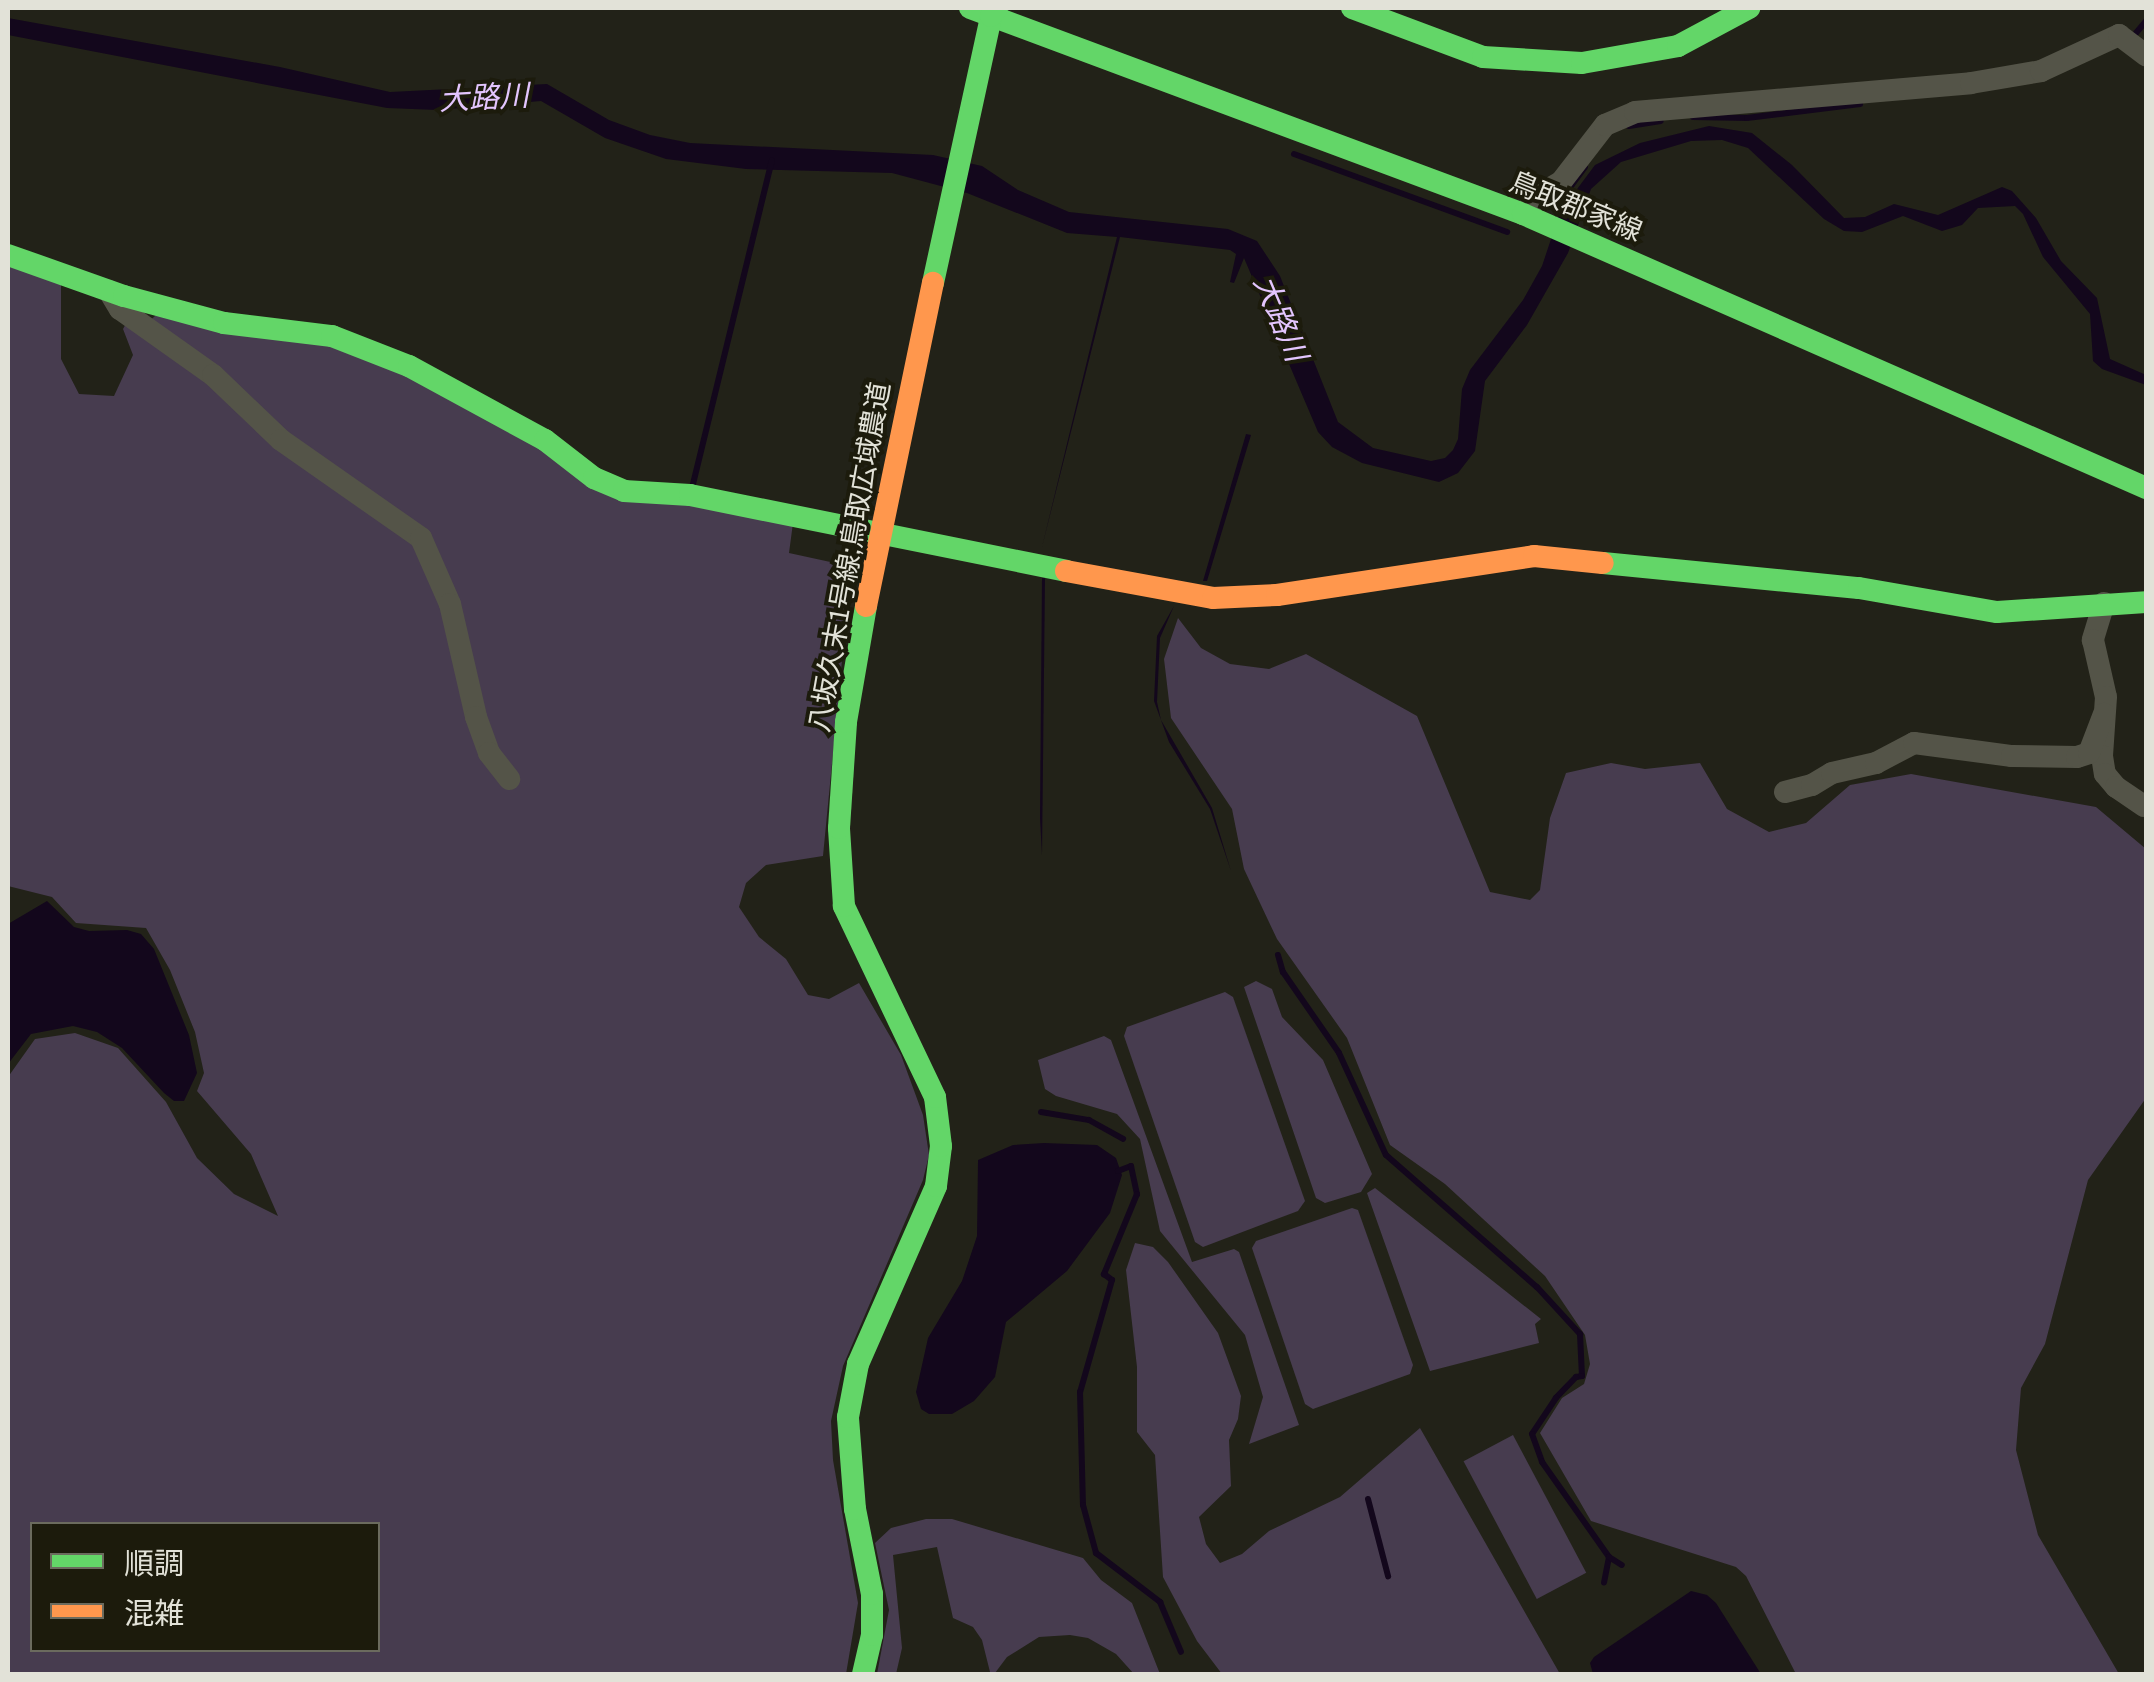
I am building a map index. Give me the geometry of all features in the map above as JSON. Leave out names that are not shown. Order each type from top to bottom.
[{"type":"street","points":[[1352,8],[1483,57],[1582,64],[1678,46],[1750,8]]},
{"type":"street","name":"鳥取郡家線","points":[[986,10],[1523,214],[2146,488]]},
{"type":"street","name":"八坂久末1号線;鳥取広域農道","points":[[863,1674],[872,1636],[872,1594],[855,1509],[848,1417],[858,1364],[936,1186],[940,1146],[934,1097],[844,906],[839,828],[847,706],[986,10]]},
{"type":"street","points":[[1523,214],[1540,194],[1561,182],[1604,125],[1635,112],[1988,80],[2040,71],[2119,35],[2146,54]]},
{"type":"street","points":[[8,255],[109,290],[224,323],[332,336],[409,366],[545,440],[609,486],[690,494],[878,536],[1214,598],[1276,595],[1534,556],[1859,588],[1998,612],[2146,602]]},
{"type":"street","points":[[109,290],[120,309],[213,376],[281,440],[420,538],[450,604],[476,718],[489,753],[509,779]]},
{"type":"street","points":[[2104,603],[2093,640],[2106,697],[2105,774],[2144,806]]},
{"type":"street","points":[[1785,792],[1812,785],[1832,773],[1876,763],[1914,743],[2012,756],[2077,756],[2088,753],[2104,714]]},
{"type":"shaded area","points":[[8,260],[61,280],[61,359],[79,394],[114,396],[133,355],[123,329],[128,320],[234,398],[281,444],[418,541],[447,605],[457,662],[484,752],[508,782],[513,779],[491,749],[478,715],[452,603],[425,538],[327,470],[272,428],[220,377],[145,325],[164,308],[239,330],[331,341],[367,352],[542,445],[615,493],[719,504],[793,523],[789,553],[835,563],[850,578],[823,856],[766,865],[746,883],[739,907],[759,937],[786,959],[808,995],[829,999],[859,983],[901,1055],[923,1115],[929,1155],[923,1180],[843,1366],[831,1421],[833,1460],[858,1603],[846,1674],[8,1674],[8,1077],[35,1039],[75,1033],[118,1048],[166,1102],[197,1158],[234,1194],[278,1216],[251,1154],[197,1091],[204,1073],[195,1032],[170,970],[146,928],[76,923],[52,897],[8,886]]},
{"type":"shaded area","points":[[1178,618],[1201,648],[1230,664],[1269,669],[1306,654],[1417,716],[1490,892],[1530,900],[1540,890],[1550,818],[1566,773],[1611,763],[1645,769],[1700,763],[1727,809],[1769,832],[1806,823],[1850,785],[1911,774],[2096,807],[2146,849],[2146,1098],[2088,1180],[2045,1344],[2021,1388],[2016,1450],[2038,1535],[2119,1674],[1796,1674],[1746,1576],[1736,1567],[1591,1521],[1540,1433],[1562,1398],[1584,1384],[1590,1364],[1585,1335],[1545,1276],[1445,1184],[1390,1145],[1347,1038],[1277,939],[1244,869],[1232,809],[1171,718],[1164,659]]},
{"type":"shaded area","points":[[1256,981],[1272,989],[1282,1017],[1323,1060],[1372,1174],[1361,1192],[1325,1203],[1316,1198],[1244,987]]},
{"type":"shaded area","points":[[1225,992],[1233,997],[1305,1201],[1298,1211],[1203,1247],[1195,1242],[1124,1036],[1127,1027]]},
{"type":"shaded area","points":[[1104,1036],[1111,1040],[1192,1262],[1234,1249],[1239,1252],[1299,1425],[1249,1444],[1263,1397],[1245,1335],[1160,1231],[1140,1139],[1117,1114],[1056,1096],[1045,1089],[1038,1060]]},
{"type":"shaded area","points":[[1375,1188],[1541,1319],[1535,1324],[1539,1343],[1430,1371],[1367,1193]]},
{"type":"shaded area","points":[[1352,1208],[1358,1210],[1413,1365],[1410,1374],[1313,1409],[1305,1404],[1252,1248],[1256,1241]]},
{"type":"shaded area","points":[[1135,1243],[1153,1247],[1168,1262],[1218,1333],[1241,1396],[1238,1419],[1229,1440],[1231,1486],[1199,1517],[1206,1544],[1220,1563],[1242,1554],[1269,1531],[1340,1497],[1420,1428],[1560,1674],[1222,1674],[1197,1641],[1163,1577],[1155,1455],[1137,1432],[1137,1367],[1126,1270]]},
{"type":"shaded area","points":[[1513,1435],[1586,1573],[1537,1599],[1464,1461]]},
{"type":"shaded area","points":[[926,1519],[952,1519],[1083,1558],[1101,1580],[1132,1603],[1160,1674],[1134,1674],[1116,1654],[1088,1638],[1070,1635],[1039,1637],[1007,1657],[995,1673],[990,1672],[982,1640],[973,1627],[953,1618],[937,1547],[893,1555],[902,1648],[896,1674],[877,1674],[889,1610],[875,1543],[891,1528]]},
{"type":"water","name":"大路川","points":[[8,18],[280,67],[390,92],[547,84],[609,120],[650,135],[690,143],[933,155],[982,166],[1018,190],[1069,212],[1228,229],[1257,241],[1280,276],[1338,422],[1373,448],[1431,461],[1445,458],[1453,450],[1458,439],[1462,389],[1470,370],[1523,300],[1542,266],[1560,212],[1595,165],[1640,143],[1709,126],[1752,133],[1792,165],[1844,218],[1865,217],[1894,204],[1938,215],[2002,187],[2012,191],[2036,218],[2061,261],[2097,298],[2110,359],[2146,375],[2146,385],[2102,369],[2093,361],[2090,314],[2043,257],[2023,214],[2015,206],[1978,208],[1962,225],[1942,231],[1903,216],[1862,232],[1844,231],[1824,219],[1748,148],[1722,140],[1691,141],[1621,162],[1591,189],[1568,253],[1527,325],[1485,381],[1475,451],[1458,473],[1439,482],[1362,463],[1332,447],[1318,432],[1244,258],[1234,283],[1230,282],[1236,254],[1230,250],[1120,237],[1042,547],[1117,237],[1067,233],[967,193],[892,173],[746,169],[666,159],[605,138],[541,101],[437,110],[387,108],[8,35]]},
{"type":"water","points":[[1246,434],[1251,435],[1207,581],[1203,581]]},
{"type":"water","points":[[1045,578],[1042,855],[1040,818]]},
{"type":"water","points":[[1174,606],[1160,638],[1157,702],[1161,720],[1212,808],[1231,871],[1210,809],[1169,742],[1154,701],[1157,636]]},
{"type":"water","points":[[47,901],[74,927],[89,931],[127,930],[141,934],[154,949],[189,1035],[197,1073],[184,1101],[174,1101],[164,1093],[122,1048],[97,1032],[73,1026],[31,1034],[8,1064],[8,924]]},
{"type":"water","points":[[1013,1145],[1097,1145],[1116,1158],[1122,1175],[1110,1213],[1067,1271],[1006,1322],[995,1377],[974,1401],[952,1414],[929,1414],[921,1409],[916,1392],[928,1338],[962,1281],[977,1236],[978,1160]]},
{"type":"water","points":[[1691,1591],[1707,1595],[1716,1603],[1761,1674],[1593,1674],[1590,1663],[1594,1657]]},
{"type":"waterway","points":[[2136,33],[2146,21]]},
{"type":"waterway","points":[[1693,117],[1747,118],[1860,104]]},
{"type":"waterway","points":[[1629,126],[1661,121]]},
{"type":"waterway","points":[[1294,154],[1507,232]]},
{"type":"waterway","points":[[693,484],[772,161]]},
{"type":"waterway","points":[[1567,213],[1560,201],[1585,167]]},
{"type":"waterway","points":[[1278,955],[1283,972],[1339,1053],[1386,1155],[1537,1287],[1580,1334],[1582,1376],[1576,1377],[1556,1398],[1532,1434],[1542,1462],[1609,1557],[1604,1583]]},
{"type":"waterway","points":[[1041,1112],[1089,1120],[1123,1139]]},
{"type":"waterway","points":[[1118,1171],[1131,1166],[1137,1194],[1104,1274],[1112,1280],[1080,1392],[1083,1505],[1096,1553],[1160,1602],[1181,1652]]},
{"type":"waterway","points":[[1368,1499],[1388,1576]]},
{"type":"waterway","points":[[1609,1557],[1622,1565]]},
{"type":"traffic: fast","points":[[970,8],[1523,214],[2146,488]]},
{"type":"traffic: fast","points":[[933,283],[991,16],[997,8]]},
{"type":"traffic: fast","points":[[1352,8],[1483,57],[1582,63],[1678,46],[1749,8]]},
{"type":"traffic: fast","points":[[8,255],[124,296],[224,323],[332,336],[409,366],[545,440],[594,478],[624,491],[690,495],[1066,571]]},
{"type":"traffic: fast","points":[[1603,563],[1859,588],[1997,612],[2146,602]]},
{"type":"traffic: fast","points":[[863,1674],[872,1635],[872,1594],[855,1509],[848,1417],[858,1364],[936,1186],[941,1146],[935,1097],[844,906],[839,828],[846,722],[866,606]]},
{"type":"traffic: slow","points":[[866,606],[933,283]]},
{"type":"traffic: slow","points":[[1066,571],[1213,598],[1277,595],[1534,556],[1603,563]]}]
